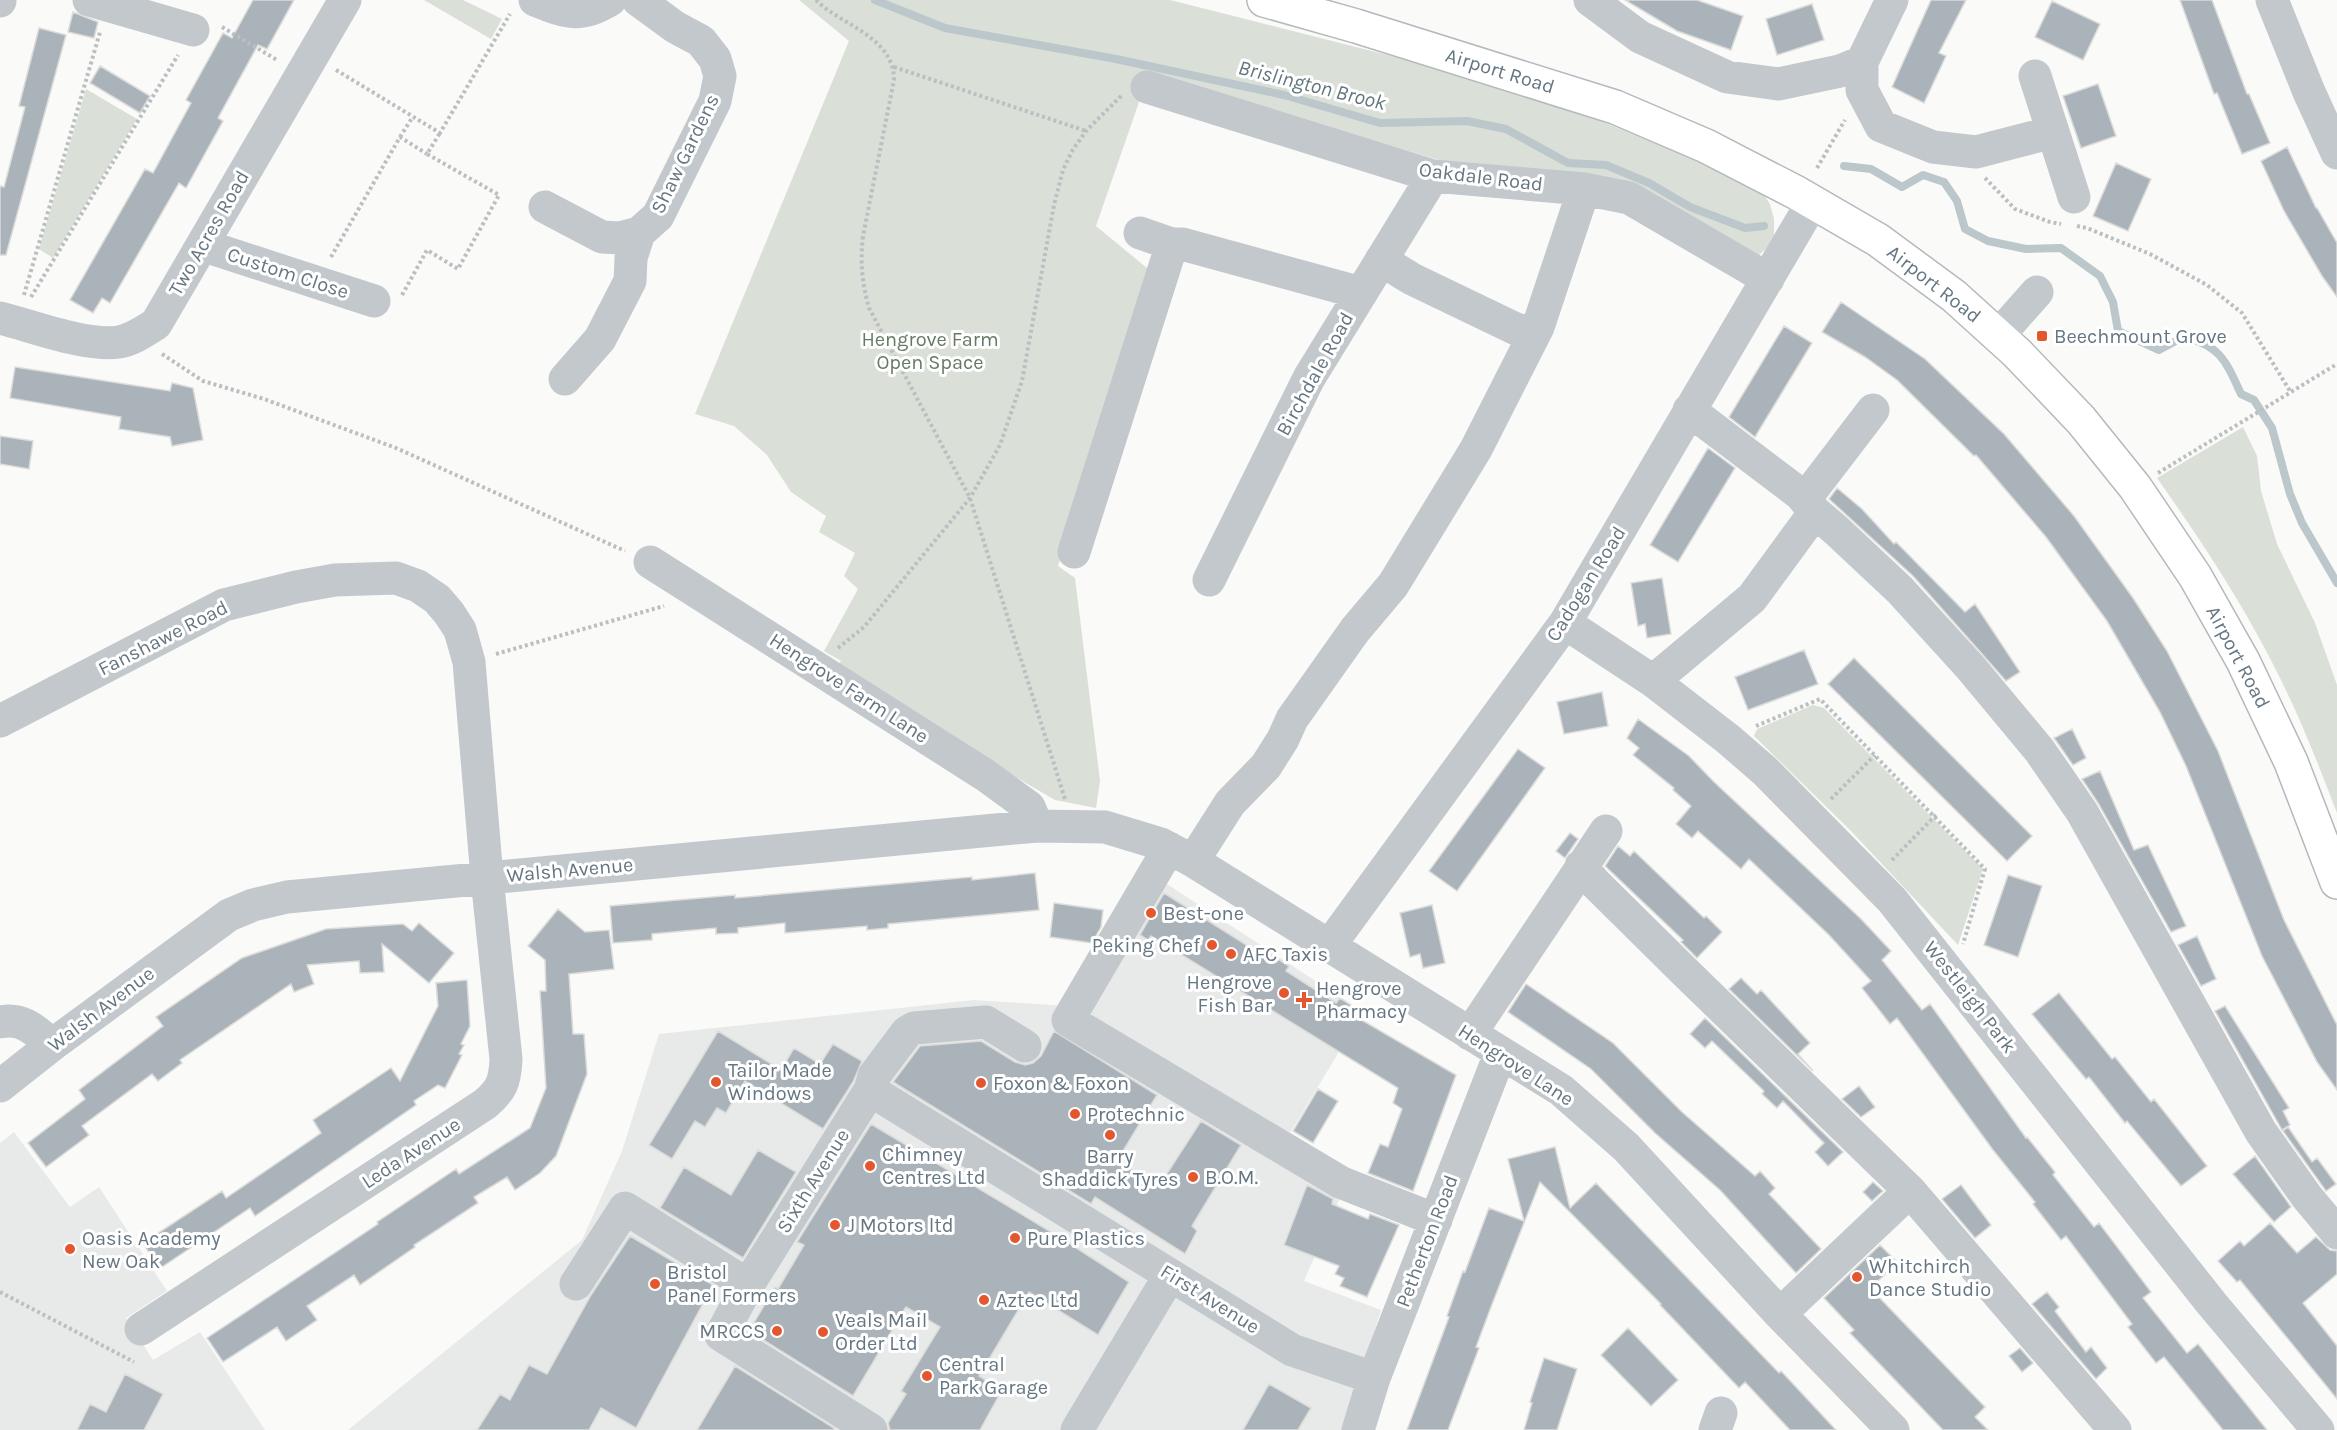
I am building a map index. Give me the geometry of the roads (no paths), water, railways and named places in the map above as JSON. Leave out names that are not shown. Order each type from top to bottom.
[{"type":"highway","name":"Airport Road","points":[[1264,0],[1356,26],[1615,107],[1706,146],[1878,240],[1954,296],[1998,336],[2081,420],[2135,487],[2195,576],[2243,661],[2286,752],[2337,882]]},
{"type":"street","name":"Two Acres Road","points":[[8,320],[90,341],[119,342],[136,336],[156,324],[345,0]]},
{"type":"street","points":[[523,5],[568,13],[589,10],[610,0]]},
{"type":"street","name":"Shaw Gardens","points":[[545,207],[602,237],[620,238],[639,233],[658,216],[715,100],[720,76],[716,59],[701,41],[675,27],[638,0]]},
{"type":"street","points":[[1329,0],[1356,26]]},
{"type":"street","points":[[1590,0],[1640,37],[1727,77],[1778,84],[1840,71],[1862,76]]},
{"type":"street","points":[[2272,0],[2308,92],[2337,153]]},
{"type":"street","points":[[98,3],[207,28]]},
{"type":"street","points":[[1888,7],[1862,76],[1881,126],[1934,147],[1976,152],[2053,132]]},
{"type":"street","points":[[2034,75],[2074,196]]},
{"type":"street","name":"Oakdale Road","points":[[1150,88],[1433,176],[1584,189],[1629,198],[1768,279]]},
{"type":"street","name":"Birchdale Road","points":[[1209,580],[1309,378],[1433,176]]},
{"type":"street","points":[[1436,1220],[1340,1182],[1068,1020],[1181,854],[1266,766],[1283,739],[1292,719],[1355,630],[1393,585],[1476,449],[1534,334],[1548,299],[1584,189]]},
{"type":"street","name":"Cadogan Road","points":[[1330,945],[1565,623],[1812,203]]},
{"type":"street","name":"Shaw Gardens","points":[[565,379],[600,339],[625,291],[630,281],[631,258],[639,233]]},
{"type":"street","points":[[1140,233],[1172,244],[1182,244],[1361,293]]},
{"type":"street","points":[[1074,552],[1172,244]]},
{"type":"street","name":"Custom Close","points":[[202,245],[374,301]]},
{"type":"street","points":[[1381,260],[1412,279],[1505,324],[1534,334]]},
{"type":"street","points":[[1998,336],[2037,292]]},
{"type":"street","points":[[1689,410],[1810,506],[1900,590],[1971,668],[2040,751],[2094,833],[2261,1132],[2307,1197],[2337,1233]]},
{"type":"street","points":[[1653,681],[1752,598],[1873,410]]},
{"type":"street","name":"Hengrove Farm Lane","points":[[650,562],[985,775],[1029,807],[1037,826]]},
{"type":"street","name":"Fanshawe Road","points":[[0,721],[224,605],[335,580],[396,578],[418,586],[437,599],[460,630],[469,662],[487,878]]},
{"type":"street","name":"Westleigh Park","points":[[1565,623],[1653,681],[1728,739],[1765,771],[1892,900],[2212,1304],[2318,1430]]},
{"type":"street","name":"Walsh Avenue","points":[[0,1086],[229,915],[254,905],[287,897],[1037,826],[1105,827],[1181,854]]},
{"type":"street","points":[[1470,1034],[1606,831]]},
{"type":"street","name":"Hengrove Lane","points":[[1181,854],[1561,1090],[1626,1147],[1780,1314],[1893,1430]]},
{"type":"street","points":[[1581,866],[1595,883],[1910,1191],[2115,1430]]},
{"type":"street","name":"Leda Avenue","points":[[141,1329],[497,1094],[505,1078],[506,1059],[487,878]]},
{"type":"street","points":[[0,1022],[11,1020],[31,1026],[52,1046]]},
{"type":"street","name":"Sixth Avenue","points":[[871,1430],[721,1335],[748,1286],[870,1090],[874,1076],[907,1032],[914,1028],[986,1022],[1025,1046]]},
{"type":"street","name":"Petherton Road","points":[[1358,1430],[1374,1378],[1500,1054]]},
{"type":"street","name":"First Avenue","points":[[870,1090],[1292,1350],[1374,1378]]},
{"type":"street","points":[[1780,1314],[1910,1191]]},
{"type":"street","points":[[576,1284],[625,1208],[748,1286]]},
{"type":"street","points":[[1077,1430],[1170,1275]]},
{"type":"waterway","name":"Brislington Brook","points":[[875,0],[945,28],[1116,59],[1284,95],[1380,123],[1467,121],[1506,129],[1568,163],[1606,165],[1649,183],[1690,207],[1745,228],[1764,226]]},
{"type":"waterway","name":"Brislington Brook","points":[[1844,166],[1871,169],[1902,187],[1923,175],[1944,182],[1957,201],[1965,229],[1988,241],[2026,249],[2061,248],[2100,276],[2113,302],[2118,331],[2159,350],[2183,337],[2196,340],[2214,350],[2231,372],[2241,394],[2254,400],[2272,428],[2290,494],[2302,523],[2337,583]]},
{"type":"place","name":"Beechmount Grove","points":[[2042,336]]},
{"type":"place","name":"Best-one","points":[[1151,913]]},
{"type":"place","name":"Peking Chef","points":[[1212,945]]},
{"type":"place","name":"AFC Taxis","points":[[1231,954]]},
{"type":"place","name":"Hengrove Fish Bar","points":[[1284,993]]},
{"type":"place","name":"Hengrove Pharmacy","points":[[1304,1000]]},
{"type":"place","name":"Tailor Made Windows","points":[[716,1082]]},
{"type":"place","name":"Foxon & Foxon","points":[[981,1083]]},
{"type":"place","name":"Protechnic","points":[[1075,1114]]},
{"type":"place","name":"Barry Shaddick Tyres","points":[[1110,1135]]},
{"type":"place","name":"Chimney Centres Ltd","points":[[870,1166]]},
{"type":"place","name":"B.O.M.","points":[[1193,1177]]},
{"type":"place","name":"J Motors ltd","points":[[835,1225]]},
{"type":"place","name":"Pure Plastics","points":[[1015,1238]]},
{"type":"place","name":"Oasis Academy New Oak","points":[[70,1249]]},
{"type":"place","name":"Whitchirch Dance Studio","points":[[1857,1277]]},
{"type":"place","name":"Bristol Panel Formers","points":[[655,1284]]},
{"type":"place","name":"Aztec Ltd","points":[[984,1300]]},
{"type":"place","name":"MRCCS","points":[[777,1331]]},
{"type":"place","name":"Veals Mail Order Ltd","points":[[823,1332]]},
{"type":"place","name":"Central Park Garage","points":[[927,1376]]},
{"type":"park label","name":"Hengrove Farm Open Space","points":[[930,350]]}]
